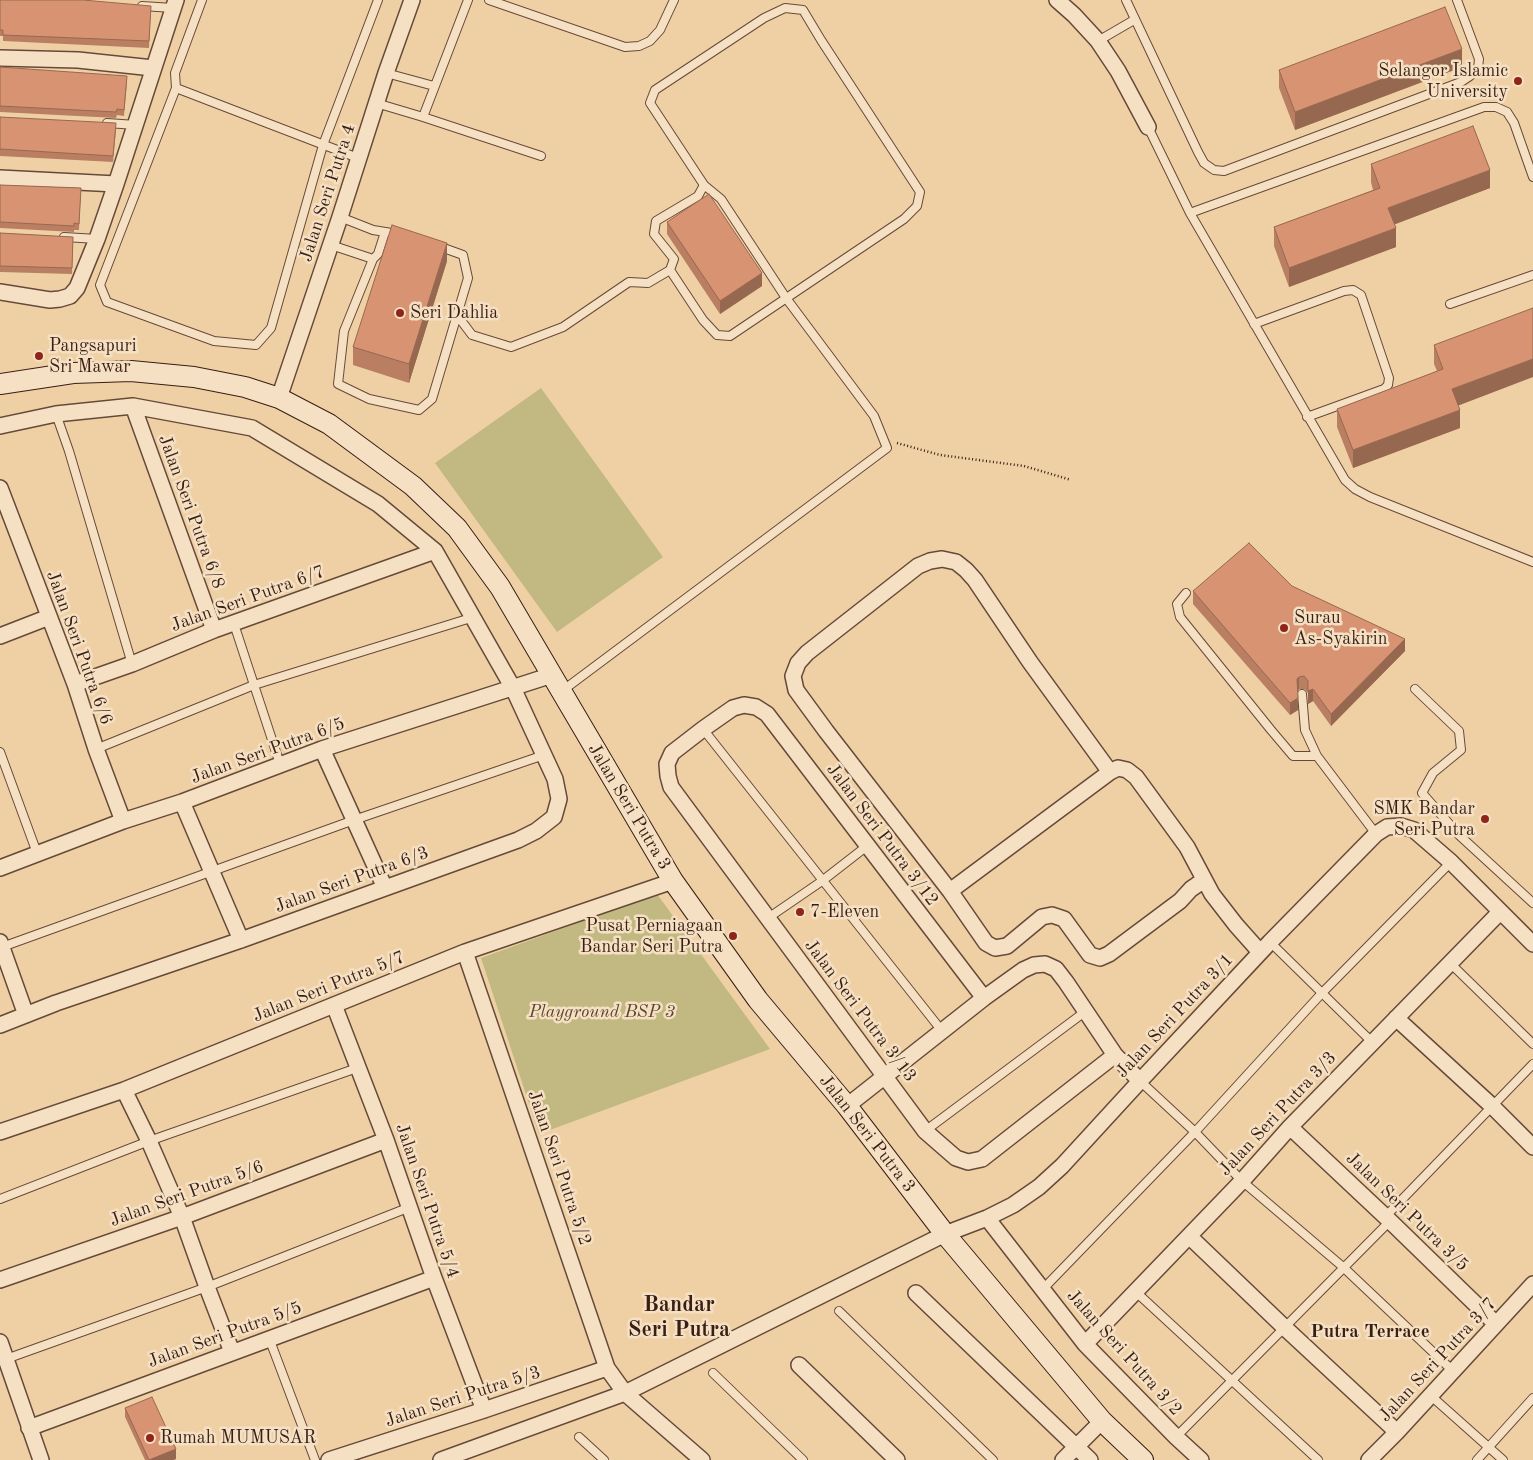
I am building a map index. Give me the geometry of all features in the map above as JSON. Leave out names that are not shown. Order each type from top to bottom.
[{"type":"street","name":"Jalan Seri Putra 4","points":[[279,398],[331,245],[386,73],[412,0]]},
{"type":"street","points":[[1056,0],[1074,15],[1098,40],[1118,71],[1148,127]]},
{"type":"street","points":[[0,292],[50,300],[70,296],[77,288],[97,239],[116,184],[175,4]]},
{"type":"street","points":[[0,58],[78,60],[153,68]]},
{"type":"street","points":[[0,178],[116,184]]},
{"type":"street","name":"Jalan Seri Putra 3","points":[[0,384],[73,373],[131,371],[194,377],[245,387],[279,398],[329,424],[414,486],[458,528],[500,587],[673,880],[758,1000],[847,1106],[945,1234],[1102,1421],[1143,1460]]},
{"type":"street","name":"Jalan Seri Putra 6/3","points":[[0,426],[56,414],[133,406],[252,428],[378,504],[435,552],[513,688],[555,779],[559,799],[554,817],[536,832],[518,840],[241,940],[56,1003],[0,1025]]},
{"type":"street","name":"Jalan Seri Putra 6/8","points":[[133,406],[214,630]]},
{"type":"street","name":"Jalan Seri Putra 6/6","points":[[0,488],[75,684],[96,749],[123,821]]},
{"type":"street","name":"Jalan Seri Putra 6/7","points":[[75,684],[132,664],[214,630],[435,552]]},
{"type":"street","points":[[1110,772],[966,570],[956,562],[942,559],[930,560],[918,566],[807,653],[798,663],[793,676],[796,690],[950,891],[986,943],[996,948],[1007,946],[1042,917],[1052,915],[1064,918],[1090,955],[1100,958],[1109,954],[1180,901],[1191,889],[1204,880]]},
{"type":"street","points":[[0,636],[49,617]]},
{"type":"street","name":"Jalan Seri Putra 6/5","points":[[0,868],[322,749],[513,688],[556,684]]},
{"type":"street","name":"Jalan Seri Putra 3/13","points":[[744,705],[733,708],[672,753],[667,764],[671,787],[925,1131],[956,1158],[968,1162],[982,1159],[1115,1055]]},
{"type":"street","name":"Jalan Seri Putra 3/12","points":[[744,705],[756,707],[768,714],[984,998]]},
{"type":"street","points":[[322,749],[385,888]]},
{"type":"street","points":[[950,891],[1118,768],[1127,770],[1136,777],[1187,847],[1212,894],[1236,925],[1265,947]]},
{"type":"street","points":[[182,802],[241,940]]},
{"type":"street","name":"Jalan Seri Putra 3/1","points":[[441,1460],[624,1393],[945,1234],[987,1218],[1013,1205],[1062,1166],[1265,947],[1376,834],[1387,827],[1401,826],[1414,830],[1451,862],[1533,944]]},
{"type":"street","name":"Jalan Seri Putra 5/7","points":[[0,1132],[124,1090],[465,952],[673,880]]},
{"type":"street","name":"Jalan Seri Putra 3/3","points":[[1085,1344],[1242,1181],[1372,1042],[1500,912]]},
{"type":"street","points":[[1,944],[26,1015]]},
{"type":"street","name":"Jalan Seri Putra 5/2","points":[[465,952],[608,1368],[624,1393],[702,1460]]},
{"type":"street","points":[[847,1106],[984,998],[1023,970],[1034,965],[1045,964],[1056,969],[1115,1055],[1140,1081]]},
{"type":"street","name":"Jalan Seri Putra 5/4","points":[[334,1005],[386,1140],[434,1278],[484,1410]]},
{"type":"street","points":[[1396,1018],[1492,1106],[1533,1147]]},
{"type":"street","points":[[124,1090],[149,1141],[182,1217],[232,1352]]},
{"type":"street","name":"Jalan Seri Putra 3/5","points":[[1290,1128],[1388,1218],[1496,1324]]},
{"type":"street","name":"Jalan Seri Putra 5/6","points":[[0,1280],[182,1217],[386,1140]]},
{"type":"street","name":"Jalan Seri Putra 3/2","points":[[987,1218],[1085,1344],[1201,1460]]},
{"type":"street","points":[[1189,1236],[1397,1432]]},
{"type":"street","name":"Jalan Seri Putra 5/5","points":[[29,1428],[434,1278]]},
{"type":"street","name":"Jalan Seri Putra 3/7","points":[[1369,1460],[1533,1284]]},
{"type":"street","points":[[916,1293],[1090,1460]]},
{"type":"street","points":[[0,1342],[41,1460]]},
{"type":"street","points":[[799,1365],[897,1460]]},
{"type":"street","name":"Jalan Seri Putra 5/3","points":[[329,1460],[608,1368]]},
{"type":"street","points":[[1064,1460],[1102,1421]]},
{"type":"lane","points":[[202,0],[175,73],[176,88],[100,285],[107,302],[214,341],[256,345],[271,328],[324,145],[378,0]]},
{"type":"lane","points":[[423,117],[468,0]]},
{"type":"lane","points":[[489,0],[625,47],[638,46],[650,41],[660,30],[674,0]]},
{"type":"lane","points":[[1126,0],[1204,163],[1214,170],[1224,171],[1460,82],[1470,76],[1478,69],[1479,59],[1457,0]]},
{"type":"lane","points":[[136,5],[175,4]]},
{"type":"lane","points":[[556,684],[887,448],[874,416],[786,298],[721,199],[704,185],[650,103],[655,90],[764,18],[785,8],[803,10],[920,192],[917,206],[904,218],[786,298],[730,336],[718,335],[702,320],[670,270]]},
{"type":"lane","points":[[1098,40],[1134,20]]},
{"type":"lane","points":[[386,73],[434,86]]},
{"type":"lane","points":[[176,88],[358,158]]},
{"type":"lane","points":[[376,103],[541,156]]},
{"type":"lane","points":[[1190,213],[1484,107],[1496,107],[1507,112],[1514,123],[1533,177]]},
{"type":"lane","points":[[97,123],[136,125]]},
{"type":"lane","points":[[1148,127],[1190,213],[1345,480],[1355,489],[1370,497],[1533,562]]},
{"type":"lane","points":[[457,315],[472,335],[512,347],[563,327],[629,282],[648,283],[670,270],[674,259],[654,234],[656,221],[698,196],[704,185]]},
{"type":"lane","points":[[340,217],[385,232],[408,235]]},
{"type":"lane","points":[[385,232],[378,254],[373,259],[344,331],[338,384],[369,399],[419,410],[432,399],[468,278],[463,255],[426,242]]},
{"type":"lane","points":[[58,237],[97,239]]},
{"type":"lane","points":[[331,245],[373,259]]},
{"type":"lane","points":[[1450,304],[1533,275]]},
{"type":"lane","points":[[1254,324],[1344,291],[1353,290],[1360,295],[1389,378],[1388,385],[1307,417]]},
{"type":"lane","points":[[56,414],[69,451],[132,664]]},
{"type":"lane","points":[[1186,593],[1176,604],[1180,618],[1270,730],[1293,756],[1317,756]]},
{"type":"lane","points":[[96,749],[254,685],[474,618]]},
{"type":"lane","points":[[234,624],[280,764]]},
{"type":"lane","points":[[1415,689],[1459,731],[1461,750],[1433,773],[1422,794],[1459,835],[1533,903]]},
{"type":"lane","points":[[1302,694],[1305,730],[1317,756],[1376,834]]},
{"type":"lane","points":[[703,729],[942,1031]]},
{"type":"lane","points":[[0,752],[38,853]]},
{"type":"lane","points":[[1,944],[544,755]]},
{"type":"lane","points":[[768,918],[822,881],[867,846]]},
{"type":"lane","points":[[1042,1290],[1195,1132],[1322,993],[1451,862]]},
{"type":"lane","points":[[1265,947],[1322,993],[1372,1042]]},
{"type":"lane","points":[[1449,962],[1533,1044]]},
{"type":"lane","points":[[925,1131],[1086,1011]]},
{"type":"lane","points":[[1176,1437],[1344,1267],[1533,1064]]},
{"type":"lane","points":[[0,1199],[149,1141],[357,1068]]},
{"type":"lane","points":[[1140,1081],[1195,1132],[1242,1181],[1344,1267],[1453,1371]]},
{"type":"lane","points":[[6,1359],[207,1288],[410,1207]]},
{"type":"lane","points":[[1136,1292],[1318,1460]]},
{"type":"lane","points":[[838,1311],[993,1460]]},
{"type":"lane","points":[[269,1338],[315,1460]]},
{"type":"lane","points":[[713,1373],[803,1460]]},
{"type":"lane","points":[[1430,1395],[1503,1460]]},
{"type":"lane","points":[[1477,1460],[1533,1398]]},
{"type":"lane","points":[[579,1437],[604,1460]]},
{"type":"path","points":[[884,439],[940,456],[1024,466],[1072,480]]},
{"type":"green space","points":[[541,388],[663,557],[557,632],[435,463]]},
{"type":"green space","name":"Playground BSP 3","points":[[657,894],[770,1049],[539,1134],[481,958]]},
{"type":"building","points":[[0,0],[83,0],[151,6],[149,41],[3,35],[3,30],[0,30]]},
{"type":"building","points":[[1445,7],[1462,49],[1295,112],[1279,70]]},
{"type":"building","points":[[0,67],[127,76],[124,110],[117,109],[116,112],[0,106]]},
{"type":"building","points":[[0,117],[116,123],[113,156],[0,149]]},
{"type":"building","points":[[1473,126],[1490,170],[1388,208],[1396,228],[1289,268],[1274,227],[1380,188],[1371,164]]},
{"type":"building","points":[[0,185],[81,188],[79,224],[74,223],[74,226],[0,222]]},
{"type":"building","points":[[709,194],[762,273],[720,301],[667,222]]},
{"type":"building","name":"Seri Dahlia","points":[[392,225],[447,243],[409,364],[353,347]]},
{"type":"building","points":[[0,233],[73,237],[72,268],[0,266]]},
{"type":"building","points":[[1533,308],[1533,359],[1452,389],[1460,410],[1353,450],[1337,409],[1443,369],[1434,345]]},
{"type":"building","name":"Surau As-Syakirin","points":[[1249,543],[1292,586],[1405,639],[1331,714],[1313,689],[1308,691],[1308,681],[1304,676],[1297,679],[1298,698],[1290,703],[1193,591]]},
{"type":"building","name":"Rumah MUMUSAR","points":[[152,1397],[176,1449],[149,1460],[125,1408]]},
{"type":"place","name":"Selangor Islamic University","points":[[1518,81]]},
{"type":"place","name":"Seri Dahlia","points":[[400,313]]},
{"type":"place","name":"Pangsapuri Sri Mawar","points":[[39,356]]},
{"type":"place","name":"Surau As-Syakirin","points":[[1284,628]]},
{"type":"place","name":"SMK Bandar Seri Putra","points":[[1485,819]]},
{"type":"place","name":"7-Eleven","points":[[800,912]]},
{"type":"place","name":"Pusat Perniagaan Bandar Seri Putra","points":[[733,936]]},
{"type":"place","name":"Rumah MUMUSAR","points":[[150,1438]]},
{"type":"district","name":"Bandar Seri Putra","points":[[679,1318]]},
{"type":"district","name":"Putra Terrace","points":[[1370,1332]]}]
